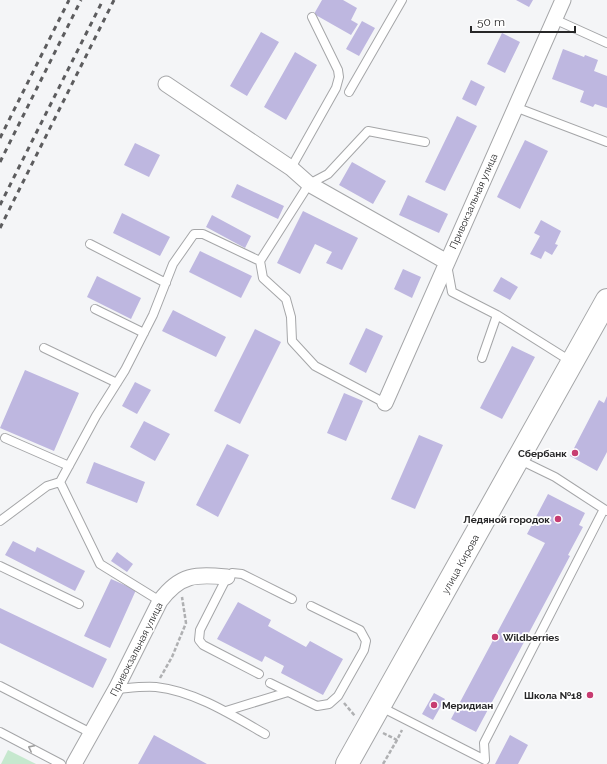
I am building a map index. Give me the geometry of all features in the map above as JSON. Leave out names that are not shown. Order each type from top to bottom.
[{"type":"main road","name":"улица Кирова","points":[[348,764],[573,362],[604,312]]},
{"type":"street","name":"Привокзальная улица","points":[[385,403],[563,0]]},
{"type":"street","points":[[166,84],[291,168],[309,184],[447,262]]},
{"type":"street","name":"Привокзальная улица","points":[[74,764],[116,689],[160,601],[168,590],[178,582],[201,574],[227,577]]},
{"type":"lane","points":[[349,92],[402,0]]},
{"type":"lane","points":[[291,168],[336,88],[339,77],[338,70],[312,17]]},
{"type":"lane","points":[[554,19],[607,43]]},
{"type":"lane","points":[[515,107],[607,142]]},
{"type":"lane","points":[[385,403],[315,366],[292,341],[291,316],[286,299],[263,278],[260,261],[309,184],[328,174],[368,131],[426,142]]},
{"type":"lane","points":[[0,521],[47,486],[60,482],[144,333],[173,264],[194,234],[203,234],[260,261]]},
{"type":"lane","points":[[90,244],[166,283]]},
{"type":"lane","points":[[447,262],[452,292],[497,315],[573,362]]},
{"type":"lane","points":[[95,309],[144,333]]},
{"type":"lane","points":[[482,358],[497,315]]},
{"type":"lane","points":[[44,348],[117,383]]},
{"type":"lane","points":[[5,438],[69,466]]},
{"type":"lane","points":[[380,706],[484,762],[484,743],[606,510],[554,478],[519,459]]},
{"type":"lane","points":[[60,482],[100,564],[160,601]]},
{"type":"lane","points":[[0,566],[79,604]]},
{"type":"lane","points":[[259,674],[203,645],[199,640],[200,630],[227,577],[232,573],[238,572],[292,599]]},
{"type":"lane","points":[[270,683],[317,706],[329,704],[338,696],[364,650],[366,641],[360,630],[311,606]]},
{"type":"lane","points":[[0,686],[91,733]]},
{"type":"lane","points":[[116,689],[155,687],[200,700],[226,711],[265,734]]},
{"type":"lane","points":[[226,711],[288,692]]},
{"type":"lane","points":[[0,732],[62,764]]},
{"type":"path","points":[[155,687],[172,658],[186,623],[178,582]]},
{"type":"path","points":[[383,764],[396,740]]},
{"type":"green space","points":[[8,750],[36,764],[1,764]]},
{"type":"building","points":[[322,0],[343,0],[357,8],[351,20],[358,24],[351,35],[314,14]]},
{"type":"building","points":[[516,0],[533,0],[529,7]]},
{"type":"building","points":[[362,21],[375,28],[359,56],[346,49]]},
{"type":"building","points":[[261,32],[279,42],[247,96],[230,86]]},
{"type":"building","points":[[502,33],[520,42],[505,73],[487,64]]},
{"type":"building","points":[[563,49],[584,57],[585,55],[598,60],[594,71],[607,76],[607,108],[595,104],[593,107],[580,102],[584,91],[552,79]]},
{"type":"building","points":[[295,52],[317,65],[286,120],[264,107]]},
{"type":"building","points":[[471,80],[485,87],[476,106],[462,99]]},
{"type":"building","points":[[457,116],[477,126],[445,191],[425,182]]},
{"type":"building","points":[[525,140],[548,151],[520,209],[497,197]]},
{"type":"building","points":[[135,143],[160,155],[149,177],[124,165]]},
{"type":"building","points":[[352,162],[386,181],[373,204],[339,185]]},
{"type":"building","points":[[237,184],[284,206],[278,219],[231,197]]},
{"type":"building","points":[[408,195],[448,214],[439,233],[399,215]]},
{"type":"building","points":[[303,211],[358,238],[342,270],[326,263],[332,252],[315,244],[300,274],[277,263]]},
{"type":"building","points":[[122,213],[170,237],[160,256],[113,233]]},
{"type":"building","points":[[212,215],[251,236],[245,248],[206,227]]},
{"type":"building","points":[[541,220],[561,231],[555,244],[558,245],[552,255],[545,251],[541,259],[530,254],[540,236],[534,233]]},
{"type":"building","points":[[200,251],[252,276],[241,298],[189,272]]},
{"type":"building","points":[[403,269],[421,277],[412,298],[394,289]]},
{"type":"building","points":[[97,276],[141,298],[131,319],[87,297]]},
{"type":"building","points":[[501,277],[518,287],[510,300],[493,291]]},
{"type":"building","points":[[173,310],[226,337],[216,357],[162,331]]},
{"type":"building","points":[[366,328],[383,336],[366,373],[349,364]]},
{"type":"building","points":[[255,329],[281,342],[240,424],[214,411]]},
{"type":"building","points":[[512,346],[535,357],[502,419],[480,408]]},
{"type":"building","points":[[25,370],[79,393],[54,451],[0,428]]},
{"type":"building","points":[[135,382],[151,390],[137,414],[122,406]]},
{"type":"building","points":[[344,393],[363,401],[346,441],[327,433]]},
{"type":"building","points":[[607,396],[607,452],[597,471],[570,456],[599,400],[604,403]]},
{"type":"building","points":[[144,421],[170,434],[155,461],[130,447]]},
{"type":"building","points":[[419,435],[443,445],[415,509],[391,499]]},
{"type":"building","points":[[227,444],[249,455],[218,517],[196,505]]},
{"type":"building","points":[[94,462],[145,482],[137,503],[86,483]]},
{"type":"building","points":[[548,494],[585,513],[579,525],[583,527],[568,555],[570,556],[476,732],[451,719],[545,543],[527,534]]},
{"type":"building","points":[[13,541],[35,552],[37,547],[85,571],[75,591],[5,555]]},
{"type":"building","points":[[117,552],[133,564],[127,572],[111,561]]},
{"type":"building","points":[[111,579],[136,590],[110,648],[84,636]]},
{"type":"building","points":[[238,602],[271,620],[268,626],[306,647],[310,641],[343,659],[323,695],[281,673],[284,666],[265,656],[262,662],[217,639]]},
{"type":"building","points":[[0,608],[107,659],[93,688],[0,643]]},
{"type":"building","points":[[434,693],[445,699],[433,720],[422,714]]},
{"type":"building","points":[[154,735],[207,764],[138,764]]},
{"type":"building","points":[[510,735],[528,745],[518,764],[495,764]]},
{"type":"railway","points":[[0,138],[69,0]]},
{"type":"railway","points":[[0,162],[81,0]]},
{"type":"railway","points":[[0,205],[103,0]]},
{"type":"railway","points":[[0,228],[114,0]]},
{"type":"place","name":"Сбербанк","points":[[575,453]]},
{"type":"place","name":"Ледяной городок","points":[[558,519]]},
{"type":"place","name":"Wildberries","points":[[495,637]]},
{"type":"place","name":"Школа №18","points":[[590,695]]},
{"type":"place","name":"Меридиан","points":[[434,705]]}]
